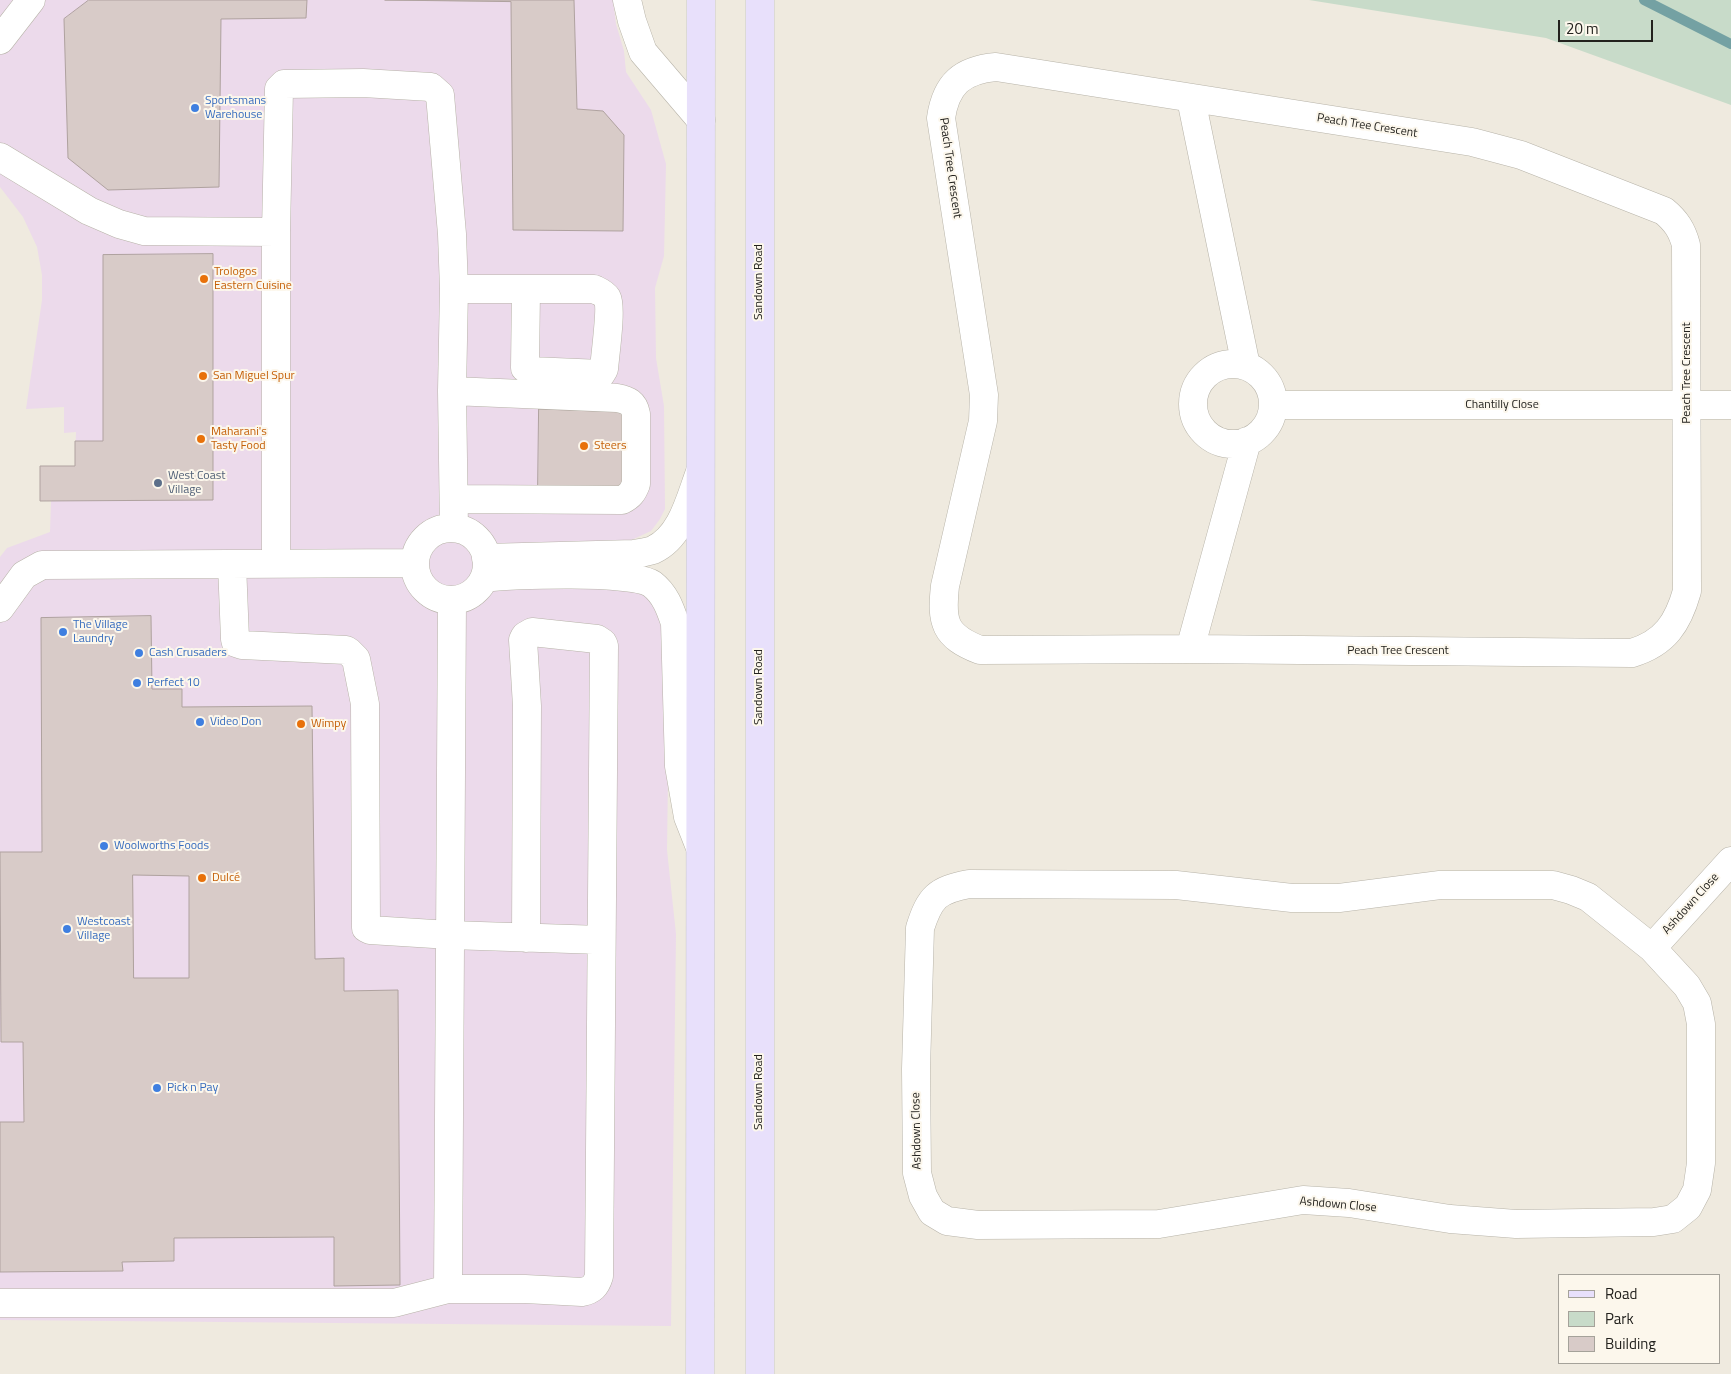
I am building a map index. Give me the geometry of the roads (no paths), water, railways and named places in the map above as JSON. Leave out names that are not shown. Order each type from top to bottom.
[{"type":"main road","points":[[700,1374],[701,0]]},
{"type":"main road","name":"Sandown Road","points":[[760,0],[760,1374]]},
{"type":"street","points":[[0,40],[31,0]]},
{"type":"street","points":[[627,0],[643,52],[701,120]]},
{"type":"street","name":"Peach Tree Crescent","points":[[996,67],[1191,99],[1472,142],[1521,155],[1664,210],[1675,220],[1682,231],[1686,245],[1687,591],[1681,611],[1673,625],[1647,648],[1632,653],[1190,649],[980,650],[966,645],[952,634],[945,621],[942,609],[982,421],[984,395],[941,118],[943,106],[949,92],[967,73],[979,68],[996,67]]},
{"type":"street","points":[[276,563],[276,232],[279,89],[282,84],[363,83],[431,88],[438,92],[441,97],[452,234],[454,289],[452,391],[454,528]]},
{"type":"street","points":[[1191,99],[1246,366]]},
{"type":"street","points":[[0,157],[89,210],[119,224],[144,231],[276,232]]},
{"type":"street","points":[[454,289],[594,289],[602,293],[608,299],[609,306],[604,370],[602,373],[531,371],[525,368],[526,290]]},
{"type":"street","points":[[1230,364],[1246,366],[1260,375],[1272,394],[1273,405],[1270,418],[1264,430],[1254,438],[1232,444],[1221,443],[1211,438],[1196,421],[1193,411],[1196,389],[1209,372],[1230,364]]},
{"type":"street","points":[[452,391],[617,398],[630,402],[636,414],[636,484],[630,496],[622,500],[454,499]]},
{"type":"street","name":"Chantilly Close","points":[[1273,405],[1731,405]]},
{"type":"street","points":[[1190,649],[1247,441]]},
{"type":"street","points":[[485,568],[634,554],[653,550],[674,533],[701,469]]},
{"type":"street","points":[[454,528],[469,533],[480,544],[485,568],[474,591],[460,599],[452,600],[438,598],[426,590],[417,578],[415,564],[418,549],[427,537],[440,530],[454,528]]},
{"type":"street","points":[[232,564],[236,642],[242,645],[346,650],[356,659],[365,704],[366,928],[370,930],[450,935],[601,940]]},
{"type":"street","points":[[0,608],[24,575],[42,565],[415,564]]},
{"type":"street","points":[[485,568],[616,575],[642,579],[662,594],[669,605],[675,623],[679,766],[688,817],[701,848]]},
{"type":"street","points":[[448,1289],[452,600]]},
{"type":"street","points":[[0,1303],[394,1302],[448,1289],[525,1289],[582,1292],[590,1290],[598,1280],[604,646],[600,640],[532,632],[525,636],[522,644],[527,706],[526,938]]},
{"type":"street","name":"Ashdown Close","points":[[1652,948],[1731,860]]},
{"type":"street","name":"Ashdown Close","points":[[969,884],[1176,885],[1301,898],[1339,898],[1440,885],[1553,885],[1588,896],[1652,948],[1687,986],[1697,1003],[1701,1024],[1701,1163],[1698,1190],[1688,1207],[1674,1219],[1654,1222],[1516,1224],[1450,1219],[1349,1203],[1304,1200],[1159,1224],[978,1225],[947,1221],[932,1212],[923,1196],[917,1173],[916,1069],[920,928],[927,908],[934,898],[953,887],[969,884]]},
{"type":"waterway","points":[[1644,0],[1731,44]]},
{"type":"place","name":"Sportsmans Warehouse","points":[[195,108]]},
{"type":"place","name":"Trologos Eastern Cuisine","points":[[204,279]]},
{"type":"place","name":"San Miguel Spur","points":[[203,376]]},
{"type":"place","name":"Maharani's Tasty Food","points":[[201,439]]},
{"type":"place","name":"Steers","points":[[584,446]]},
{"type":"place","name":"West Coast Village","points":[[158,483]]},
{"type":"place","name":"The Village Laundry","points":[[63,632]]},
{"type":"place","name":"Cash Crusaders","points":[[139,653]]},
{"type":"place","name":"Perfect 10","points":[[137,683]]},
{"type":"place","name":"Video Don","points":[[200,722]]},
{"type":"place","name":"Wimpy","points":[[301,724]]},
{"type":"place","name":"Woolworths Foods","points":[[104,846]]},
{"type":"place","name":"Dulcé","points":[[202,878]]},
{"type":"place","name":"Westcoast Village","points":[[67,929]]},
{"type":"place","name":"Pick n Pay","points":[[157,1088]]}]
